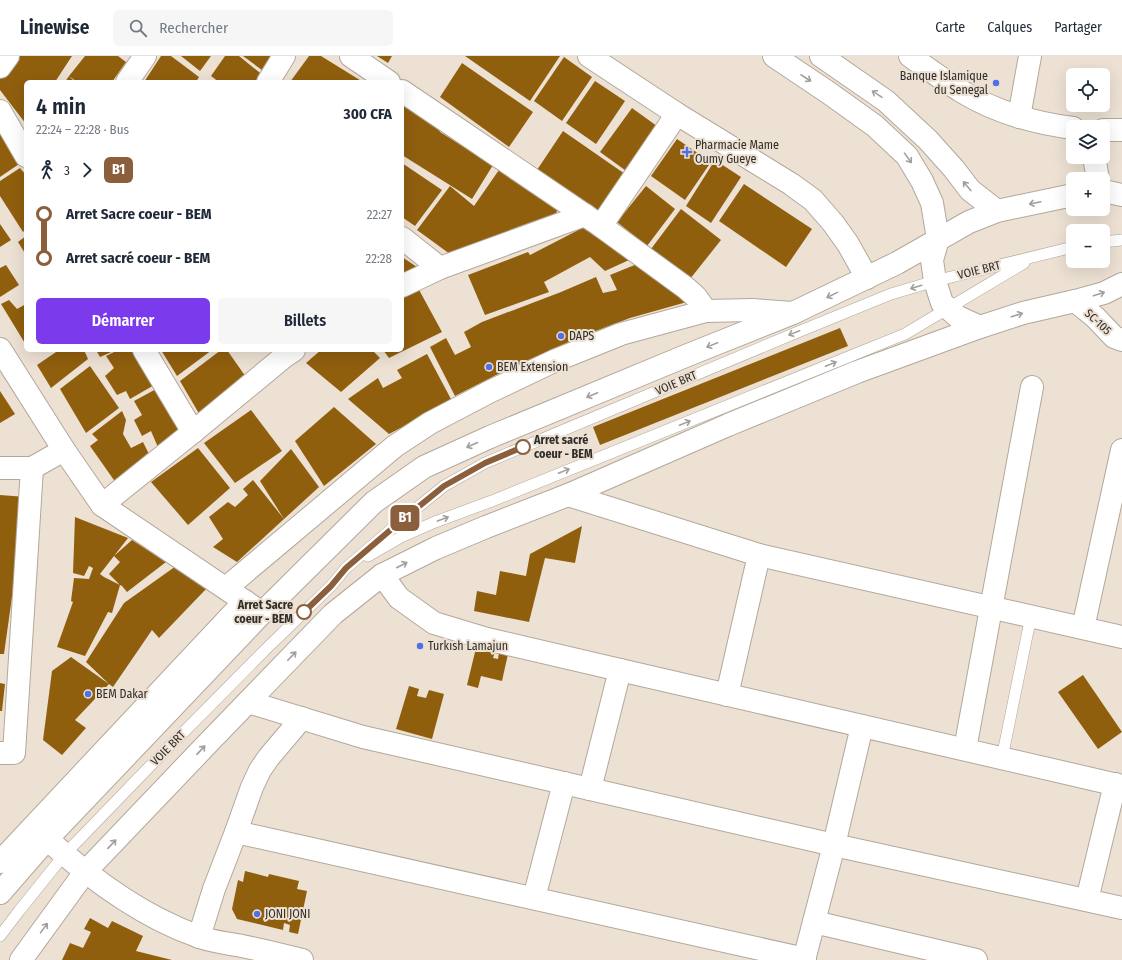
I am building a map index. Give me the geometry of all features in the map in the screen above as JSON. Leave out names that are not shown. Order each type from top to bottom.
[{"type":"street","points":[[0,68],[8,56]]},
{"type":"street","points":[[128,80],[145,56]]},
{"type":"street","points":[[269,80],[284,56]]},
{"type":"street","points":[[351,56],[386,80]]},
{"type":"street","points":[[589,56],[677,114],[790,184],[813,200],[833,222],[848,244],[867,278]]},
{"type":"street","points":[[774,56],[875,126],[907,156],[922,181],[932,203],[938,239],[932,260],[934,282],[942,303],[958,317],[980,327]]},
{"type":"street","points":[[821,56],[886,101],[928,140],[954,169],[970,190],[997,211]]},
{"type":"street","points":[[910,56],[961,91],[983,103],[1036,122],[1066,127]]},
{"type":"street","points":[[1019,117],[1030,56]]},
{"type":"street","points":[[404,92],[593,220],[686,288],[696,297],[706,311]]},
{"type":"street","points":[[0,111],[24,153]]},
{"type":"street","points":[[404,285],[440,268],[593,220],[677,114]]},
{"type":"street","points":[[1110,130],[1122,130]]},
{"type":"street","points":[[1110,192],[1122,195]]},
{"type":"street","points":[[0,862],[253,607],[374,502],[424,467],[490,437],[680,358],[793,314],[897,263],[969,222],[997,211],[1066,196]]},
{"type":"street","points":[[404,240],[440,268]]},
{"type":"street","points":[[21,960],[85,872],[333,614],[382,575],[443,545],[568,495],[728,424],[857,372],[980,327],[1023,313],[1075,302],[1104,293],[1122,284]]},
{"type":"street","name":"SC-105","points":[[1075,302],[1095,317],[1114,337],[1122,340]]},
{"type":"street","points":[[226,588],[395,446],[430,423],[489,392],[554,361],[621,334],[706,311],[752,310],[793,314]]},
{"type":"street","points":[[0,349],[64,450],[102,505],[253,607]]},
{"type":"street","points":[[145,352],[193,432]]},
{"type":"street","points":[[102,505],[290,353]]},
{"type":"street","points":[[965,749],[1032,387]]},
{"type":"street","points":[[0,468],[32,468],[64,450]]},
{"type":"street","points":[[1083,628],[1122,450]]},
{"type":"street","points":[[0,753],[14,753],[32,468]]},
{"type":"street","points":[[568,495],[759,555],[1122,637]]},
{"type":"street","points":[[727,695],[759,555]]},
{"type":"street","points":[[382,575],[399,598],[434,623],[487,639],[1118,785],[1087,900]]},
{"type":"street","points":[[0,893],[253,607]]},
{"type":"street","points":[[590,789],[620,670]]},
{"type":"street","points":[[248,702],[363,737],[834,845],[1122,908]]},
{"type":"street","points":[[199,937],[214,889],[252,787],[260,770],[269,757],[302,718]]},
{"type":"street","points":[[236,832],[804,959],[834,845],[862,726]]},
{"type":"street","points":[[534,898],[564,783]]},
{"type":"street","points":[[47,839],[85,872],[148,914],[170,926],[244,953],[302,960]]},
{"type":"street","points":[[814,922],[976,960]]},
{"type":"lane","points":[[1110,241],[1122,240]]},
{"type":"lane","name":"VOIE BRT","points":[[0,936],[64,855],[155,761],[331,586],[346,568],[444,486],[485,463],[891,294],[1066,249]]},
{"type":"lane","name":"VOIE BRT","points":[[346,568],[401,537],[428,525],[492,501],[905,334],[1035,256]]},
{"type":"lane","points":[[1002,758],[1031,616]]},
{"type":"building","points":[[16,56],[72,56],[56,80],[24,80],[24,121],[0,90],[0,79]]},
{"type":"building","points":[[85,56],[118,56],[126,62],[113,80],[74,80],[69,76]]},
{"type":"building","points":[[161,56],[171,56],[199,77],[197,80],[145,80]]},
{"type":"building","points":[[181,56],[211,56],[200,71]]},
{"type":"building","points":[[225,56],[239,56],[265,77],[263,80],[216,80],[211,76]]},
{"type":"building","points":[[243,56],[276,56],[266,73]]},
{"type":"building","points":[[309,56],[321,56],[360,80],[291,80]]},
{"type":"building","points":[[377,56],[392,56],[388,63]]},
{"type":"building","points":[[465,56],[560,56],[530,101]]},
{"type":"building","points":[[564,57],[592,77],[562,121],[534,101]]},
{"type":"building","points":[[462,63],[533,112],[509,147],[440,97]]},
{"type":"building","points":[[69,76],[73,80],[66,80]]},
{"type":"building","points":[[595,81],[625,101],[596,144],[566,123]]},
{"type":"building","points":[[404,104],[437,125],[440,132],[493,165],[472,199],[404,156]]},
{"type":"building","points":[[632,108],[661,129],[629,173],[600,152]]},
{"type":"building","points":[[563,131],[625,174],[598,212],[537,170]]},
{"type":"building","points":[[0,133],[22,162],[0,177]]},
{"type":"building","points":[[677,139],[711,162],[685,200],[651,176]]},
{"type":"building","points":[[715,160],[741,177],[711,223],[686,206]]},
{"type":"building","points":[[404,164],[442,190],[415,226],[404,218]]},
{"type":"building","points":[[501,167],[561,201],[555,216],[454,257],[417,230],[450,186],[474,206]]},
{"type":"building","points":[[20,168],[24,173],[23,232],[0,196],[0,181]]},
{"type":"building","points":[[744,184],[812,229],[786,267],[719,221]]},
{"type":"building","points":[[646,186],[675,209],[647,246],[617,222]]},
{"type":"building","points":[[681,209],[721,240],[690,279],[651,249]]},
{"type":"building","points":[[592,223],[640,255],[605,271],[590,257],[544,282],[549,292],[485,315],[468,275],[528,252],[530,255]]},
{"type":"building","points":[[0,224],[11,240],[0,247]]},
{"type":"building","points":[[24,238],[24,252],[18,242]]},
{"type":"building","points":[[404,258],[417,267],[414,279],[404,283]]},
{"type":"building","points":[[647,260],[694,300],[630,318],[580,337],[506,370],[455,396],[430,347],[446,338],[455,355],[471,347],[464,332],[482,322],[596,277],[603,293],[617,290],[610,275]]},
{"type":"building","points":[[6,265],[19,285],[0,297],[0,268]]},
{"type":"building","points":[[418,288],[442,332],[404,351],[404,294]]},
{"type":"building","points":[[9,300],[17,309],[24,305],[24,342],[1,304]]},
{"type":"building","points":[[840,328],[848,346],[600,445],[593,427]]},
{"type":"building","points":[[56,352],[85,352],[88,359],[51,388],[37,365]]},
{"type":"building","points":[[97,352],[111,352],[100,357]]},
{"type":"building","points":[[114,352],[137,352],[156,384],[130,399],[126,391],[117,395],[105,376],[114,368],[106,356]]},
{"type":"building","points":[[162,352],[209,352],[177,376]]},
{"type":"building","points":[[218,352],[228,352],[248,380],[201,417],[180,381]]},
{"type":"building","points":[[319,352],[374,352],[380,358],[341,392],[306,363]]},
{"type":"building","points":[[384,352],[401,352],[389,358]]},
{"type":"building","points":[[427,354],[452,401],[389,434],[348,399],[378,378],[383,388],[402,378],[397,370]]},
{"type":"building","points":[[90,366],[119,408],[86,433],[60,389]]},
{"type":"building","points":[[158,388],[185,433],[160,452],[151,431],[142,436],[134,420],[142,415],[134,401]]},
{"type":"building","points":[[0,391],[15,414],[0,423]]},
{"type":"building","points":[[334,407],[376,444],[324,486],[295,441]]},
{"type":"building","points":[[251,410],[282,451],[235,483],[204,443]]},
{"type":"building","points":[[122,411],[126,420],[123,434],[131,448],[143,442],[149,454],[116,483],[90,446],[98,440],[92,434]]},
{"type":"building","points":[[198,448],[230,488],[188,525],[151,482]]},
{"type":"building","points":[[291,449],[319,487],[284,519],[260,481]]},
{"type":"building","points":[[253,480],[284,519],[237,562],[213,547],[223,539],[209,517],[228,502],[235,507],[248,495],[243,489]]},
{"type":"building","points":[[0,495],[26,497],[4,654],[0,654]]},
{"type":"building","points":[[75,517],[128,538],[100,574],[120,585],[112,613],[108,612],[85,656],[57,647],[73,602],[71,601],[74,578],[89,579],[93,568],[89,566],[84,576],[73,573]]},
{"type":"building","points":[[582,526],[575,563],[545,558],[529,622],[474,611],[477,591],[496,595],[500,571],[526,576],[530,554]]},
{"type":"building","points":[[132,540],[166,562],[127,592],[109,574],[120,562],[114,556]]},
{"type":"building","points":[[176,566],[207,588],[159,638],[152,630],[113,687],[86,662],[124,603]]},
{"type":"building","points":[[476,648],[495,652],[493,658],[498,659],[499,652],[508,654],[502,681],[481,676],[478,688],[467,685]]},
{"type":"building","points":[[71,657],[109,684],[75,720],[86,728],[62,755],[43,740],[52,671]]},
{"type":"building","points":[[1083,675],[1122,732],[1098,749],[1058,692]]},
{"type":"building","points":[[0,683],[5,684],[2,711],[0,711]]},
{"type":"building","points":[[409,686],[419,689],[417,696],[426,698],[429,690],[444,694],[432,739],[396,729]]},
{"type":"building","points":[[245,871],[268,877],[269,874],[299,881],[297,889],[307,891],[298,934],[289,932],[290,925],[284,923],[283,930],[237,919],[232,909],[238,880],[243,882]]},
{"type":"building","points":[[90,918],[108,928],[112,921],[143,936],[136,951],[172,960],[62,960],[70,943],[83,948],[91,932],[84,929]]},
{"type":"bus line","name":"B1","points":[[304,612],[331,586],[346,568],[444,486],[485,463],[523,447]]},
{"type":"place","name":"Banque Islamique du Senegal","points":[[996,83]]},
{"type":"place","name":"Pharmacie Mame Oumy Gueye","points":[[687,152]]},
{"type":"place","name":"DAPS","points":[[561,336]]},
{"type":"place","name":"BEM Extension","points":[[489,367]]},
{"type":"place","name":"Arret sacré coeur - BEM","points":[[523,447]]},
{"type":"place","name":"Arret Sacre coeur - BEM","points":[[304,612]]},
{"type":"place","name":"Turkısh Lamajun","points":[[420,646]]},
{"type":"place","name":"BEM Dakar","points":[[88,694]]},
{"type":"place","name":"JONI JONI","points":[[257,914]]}]
